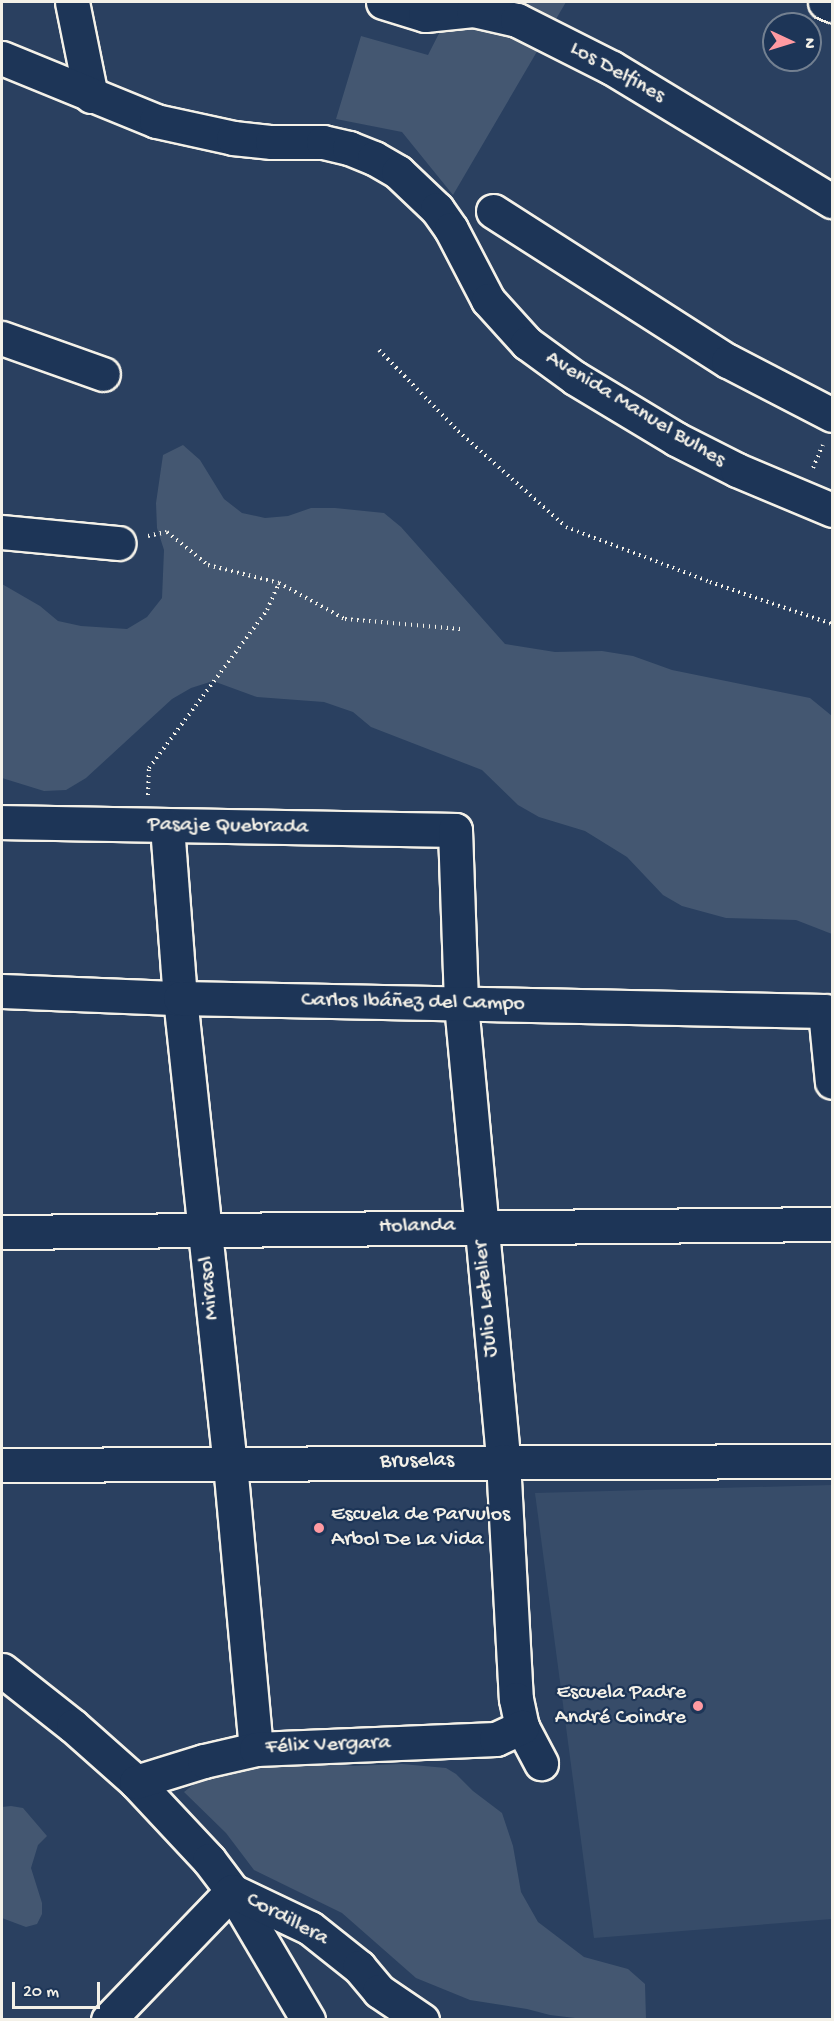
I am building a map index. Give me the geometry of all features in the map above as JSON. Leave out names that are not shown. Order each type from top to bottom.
[{"type":"street","points":[[72,2],[91,96]]},
{"type":"street","name":"Los Delfines","points":[[383,2],[425,15],[473,10],[517,20],[612,68],[832,201]]},
{"type":"street","points":[[825,2],[832,5]]},
{"type":"street","name":"Avenida Manuel Bulnes","points":[[2,58],[156,121],[194,131],[272,142],[323,142],[349,148],[374,158],[398,172],[436,209],[452,229],[488,300],[506,323],[527,343],[574,378],[676,439],[737,470],[832,510]]},
{"type":"street","points":[[493,211],[830,425]]},
{"type":"street","points":[[2,338],[103,374]]},
{"type":"street","points":[[2,532],[118,543]]},
{"type":"street","name":"Pasaje Quebrada","points":[[2,822],[455,830]]},
{"type":"street","name":"Mirasol","points":[[156,826],[180,998],[230,1464],[256,1749]]},
{"type":"street","name":"Julio Letelier","points":[[455,830],[461,1004],[503,1461],[516,1699],[522,1727],[541,1762]]},
{"type":"street","name":"Carlos Ibáñez del Campo","points":[[2,991],[180,998],[825,1011],[832,1082]]},
{"type":"street","name":"Holanda","points":[[2,1232],[832,1224]]},
{"type":"street","name":"Bruselas","points":[[2,1465],[832,1461]]},
{"type":"street","points":[[2,1670],[73,1726],[136,1782],[209,1860],[232,1891],[308,2019]]},
{"type":"street","name":"Félix Vergara","points":[[136,1782],[204,1761],[256,1749],[496,1739],[522,1727]]},
{"type":"street","points":[[108,2019],[232,1891]]},
{"type":"street","name":"Cordillera","points":[[232,1891],[310,1928],[359,1967],[379,1991],[422,2019]]},
{"type":"path","points":[[379,350],[458,431],[566,527],[710,582],[832,624]]},
{"type":"path","points":[[799,497],[830,425]]},
{"type":"path","points":[[118,543],[167,532],[208,565],[279,583],[345,619],[461,629]]},
{"type":"path","points":[[156,826],[149,768],[267,610],[279,583]]},
{"type":"shaded area","points":[[455,2],[566,2],[453,195],[402,132],[336,119],[361,36],[428,55]]},
{"type":"shaded area","points":[[183,445],[200,460],[224,499],[242,513],[265,518],[288,516],[311,508],[335,508],[384,513],[401,527],[505,644],[555,652],[602,651],[633,656],[672,670],[810,698],[832,716],[832,934],[796,920],[726,918],[682,906],[663,895],[627,857],[585,831],[539,817],[518,805],[482,770],[371,727],[353,712],[324,702],[257,697],[213,681],[191,688],[172,699],[86,778],[66,790],[44,791],[2,778],[2,584],[40,606],[58,621],[81,626],[127,629],[147,617],[162,598],[164,550],[157,528],[156,503],[163,455]]},
{"type":"shaded area","name":"Escuela Padre André Coindre","points":[[832,1485],[832,1919],[594,1938],[535,1493]]},
{"type":"shaded area","points":[[293,1761],[353,1766],[402,1764],[446,1768],[456,1774],[473,1791],[502,1813],[513,1846],[521,1892],[538,1922],[584,1957],[628,1969],[645,1984],[646,2019],[575,2018],[550,2015],[470,2000],[416,1978],[342,1913],[254,1870],[226,1833],[184,1792],[203,1777]]},
{"type":"shaded area","points":[[2,1807],[23,1808],[47,1836],[38,1845],[31,1868],[42,1903],[42,1914],[37,1924],[26,1927],[2,1918]]},
{"type":"place","name":"Escuela de Parvulos Arbol De La Vida","points":[[319,1528]]},
{"type":"place","name":"Escuela Padre André Coindre","points":[[698,1706]]}]
